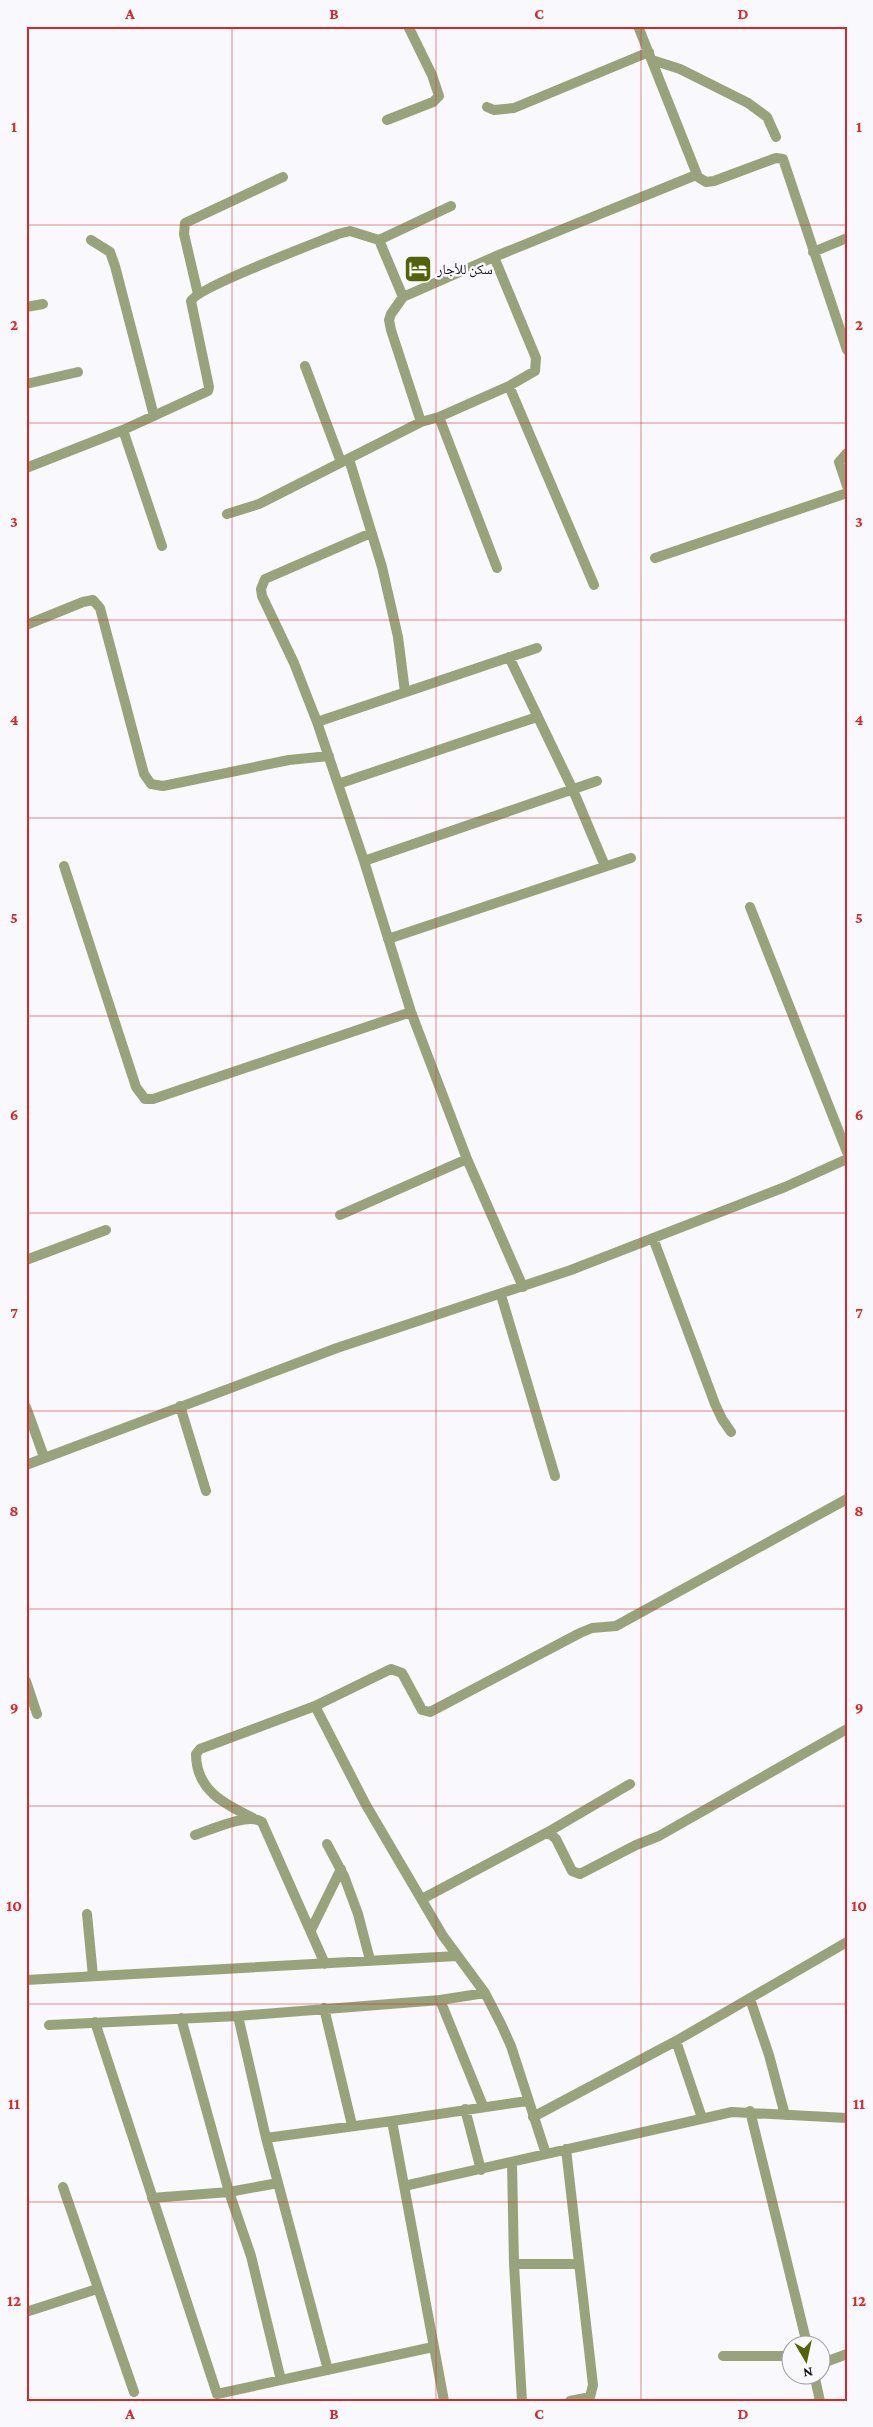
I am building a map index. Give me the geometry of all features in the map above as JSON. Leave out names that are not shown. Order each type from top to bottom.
[{"type":"street","points":[[387,120],[433,102],[439,96],[432,74],[408,26]]},
{"type":"street","points":[[638,26],[696,175],[706,182],[714,181],[781,158],[813,252],[842,323],[847,350]]},
{"type":"street","points":[[487,107],[494,110],[514,108],[651,56],[753,107],[767,117],[776,137]]},
{"type":"street","points":[[421,422],[402,370],[389,320],[395,307],[403,297],[494,257],[696,175]]},
{"type":"street","points":[[198,294],[184,234],[185,223],[283,177]]},
{"type":"street","points":[[26,468],[123,430],[196,398],[209,389],[192,305],[192,299],[198,294],[338,234],[350,231],[379,240],[451,206]]},
{"type":"street","points":[[813,252],[847,238]]},
{"type":"street","points":[[91,240],[110,252],[154,416]]},
{"type":"street","points":[[379,240],[403,297]]},
{"type":"street","points":[[226,514],[249,508],[421,422],[439,417],[509,386],[535,371],[536,358],[494,257]]},
{"type":"street","points":[[26,307],[44,304]]},
{"type":"street","points":[[305,366],[345,461],[382,567],[395,623],[405,692]]},
{"type":"street","points":[[26,384],[78,372]]},
{"type":"street","points":[[509,386],[594,585]]},
{"type":"street","points":[[439,417],[497,568]]},
{"type":"street","points":[[123,430],[162,546]]},
{"type":"street","points":[[847,453],[839,462],[847,486]]},
{"type":"street","points":[[655,558],[847,493]]},
{"type":"street","points":[[370,533],[265,579],[262,584],[262,596],[294,662],[318,722],[411,1012],[467,1159],[523,1288]]},
{"type":"street","points":[[26,625],[83,602],[93,600],[100,608],[144,774],[151,784],[163,786],[289,760],[329,756]]},
{"type":"street","points":[[318,722],[537,648]]},
{"type":"street","points":[[509,657],[573,790],[605,866]]},
{"type":"street","points":[[338,784],[537,717]]},
{"type":"street","points":[[364,861],[597,781]]},
{"type":"street","points":[[388,939],[631,858]]},
{"type":"street","points":[[64,866],[136,1088],[145,1099],[162,1096],[411,1012]]},
{"type":"street","points":[[750,907],[847,1152]]},
{"type":"street","points":[[340,1215],[467,1159]]},
{"type":"street","points":[[26,1465],[337,1348],[523,1288],[785,1187],[847,1159]]},
{"type":"street","points":[[26,1260],[106,1230]]},
{"type":"street","points":[[653,1238],[715,1404],[731,1432]]},
{"type":"street","points":[[501,1295],[555,1476]]},
{"type":"street","points":[[180,1406],[206,1491]]},
{"type":"street","points":[[26,1407],[44,1457]]},
{"type":"street","points":[[325,1964],[266,1827],[260,1820],[222,1802],[209,1791],[198,1772],[196,1754],[207,1746],[315,1706],[383,1672],[395,1668],[405,1677],[422,1710],[430,1712],[580,1633],[592,1628],[616,1626],[847,1499]]},
{"type":"street","points":[[26,1681],[36,1714]]},
{"type":"street","points":[[315,1706],[366,1806],[458,1956],[485,1993],[511,2046],[527,2101],[546,2154]]},
{"type":"street","points":[[548,1832],[556,1839],[572,1871],[580,1874],[636,1845],[659,1836],[847,1729]]},
{"type":"street","points":[[422,1899],[548,1832],[630,1784]]},
{"type":"street","points":[[195,1836],[253,1818]]},
{"type":"street","points":[[327,1844],[342,1869],[358,1914],[370,1960]]},
{"type":"street","points":[[311,1930],[342,1869]]},
{"type":"street","points":[[87,1914],[93,1976]]},
{"type":"street","points":[[533,2117],[676,2041],[847,1942]]},
{"type":"street","points":[[26,1980],[228,1967],[325,1964],[458,1956]]},
{"type":"street","points":[[49,2024],[238,2016],[440,2000],[485,1993]]},
{"type":"street","points":[[750,1999],[769,2054],[785,2115]]},
{"type":"street","points":[[440,2000],[482,2106]]},
{"type":"street","points":[[324,2008],[352,2125]]},
{"type":"street","points":[[238,2016],[266,2138],[328,2370]]},
{"type":"street","points":[[182,2018],[229,2192],[251,2256],[281,2380]]},
{"type":"street","points":[[95,2022],[218,2397],[281,2380],[433,2347]]},
{"type":"street","points":[[676,2041],[702,2118]]},
{"type":"street","points":[[266,2138],[527,2101]]},
{"type":"street","points":[[465,2109],[481,2170]]},
{"type":"street","points":[[750,2111],[805,2334]]},
{"type":"street","points":[[404,2186],[732,2112],[750,2111],[847,2118]]},
{"type":"street","points":[[392,2121],[444,2401]]},
{"type":"street","points":[[566,2149],[593,2391],[586,2400],[570,2401]]},
{"type":"street","points":[[512,2162],[514,2264],[522,2401]]},
{"type":"street","points":[[152,2198],[229,2192],[278,2183]]},
{"type":"street","points":[[63,2188],[134,2392]]},
{"type":"street","points":[[514,2264],[580,2264]]},
{"type":"street","points":[[26,2312],[97,2289]]},
{"type":"street","points":[[830,2360],[847,2354]]},
{"type":"street","points":[[723,2356],[780,2356]]},
{"type":"street","points":[[816,2384],[820,2401]]},
{"type":"place","name":"سكن للأجار","points":[[418,269]]}]
